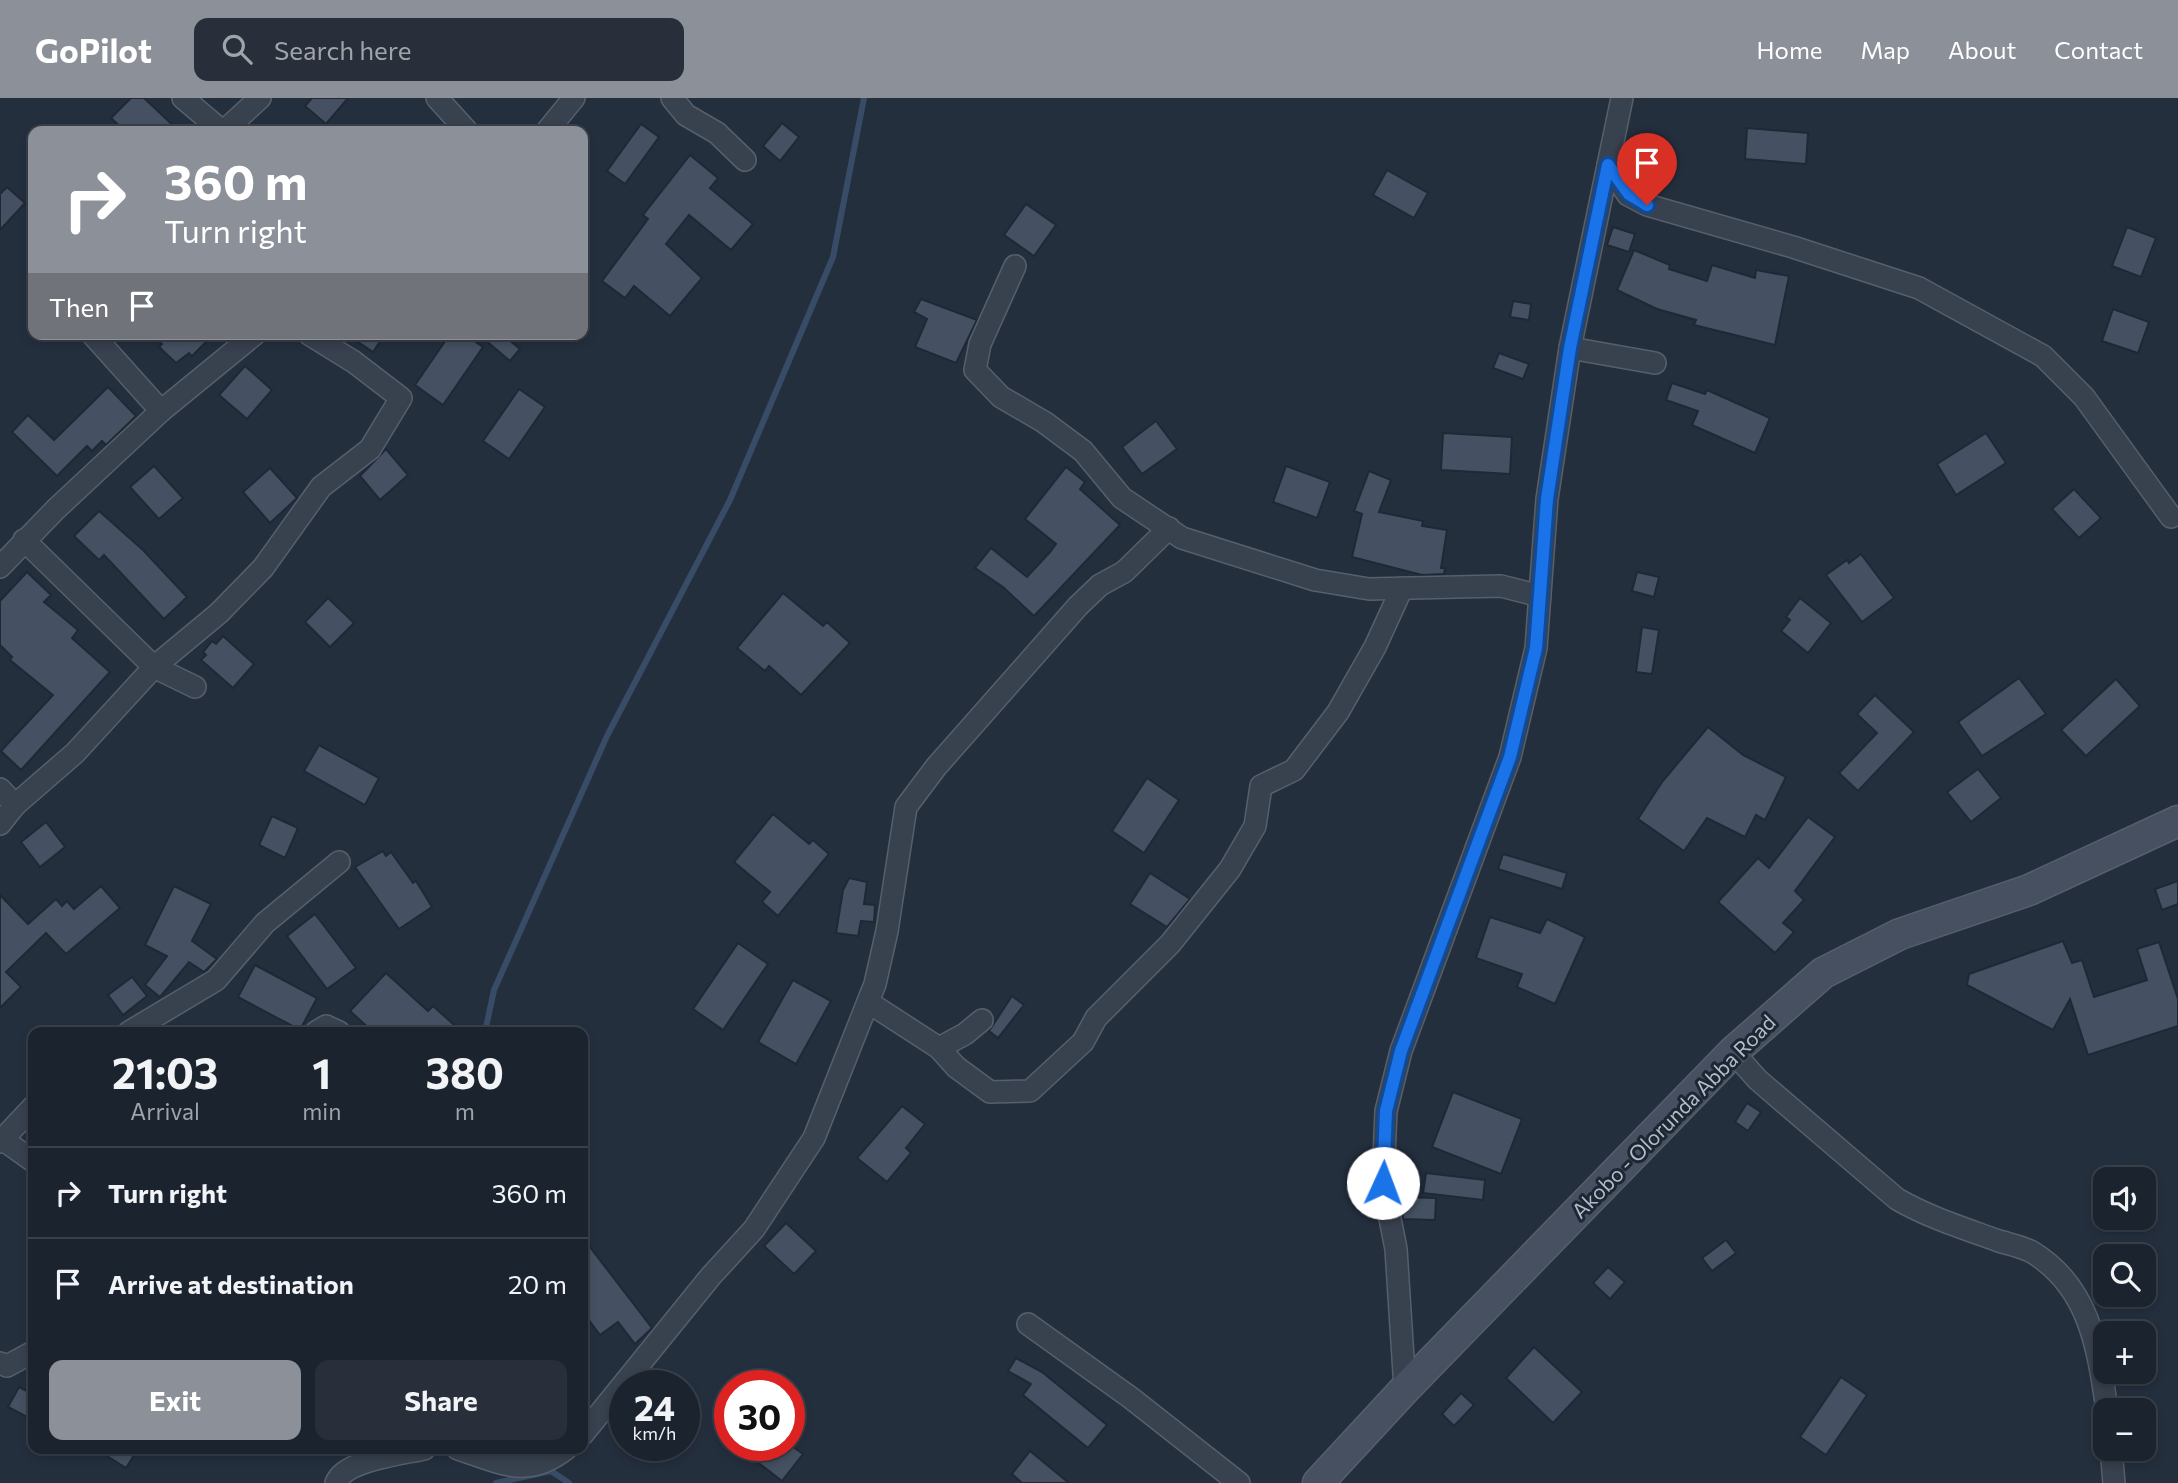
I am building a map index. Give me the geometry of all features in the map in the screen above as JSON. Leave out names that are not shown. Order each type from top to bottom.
[{"type":"main road","name":"Akobo - Olorunda Abba Road","points":[[1318,1483],[1405,1389],[1733,1052],[1823,974],[1900,934],[2029,890],[2178,821]]},
{"type":"street","points":[[183,98],[217,126]]},
{"type":"street","points":[[229,126],[260,98]]},
{"type":"street","points":[[437,98],[462,126]]},
{"type":"street","points":[[551,126],[574,98]]},
{"type":"street","points":[[672,98],[686,115],[717,133],[745,160]]},
{"type":"street","points":[[1405,1389],[1396,1249],[1383,1183],[1386,1111],[1401,1051],[1510,757],[1536,648],[1547,499],[1570,348],[1622,98]]},
{"type":"street","points":[[1608,165],[1629,194],[1647,205],[1793,247],[1919,288],[2043,356],[2084,397],[2171,517]]},
{"type":"street","points":[[1014,266],[980,344],[975,370],[1001,397],[1044,422],[1083,451],[1122,498],[1182,538],[1315,580],[1369,589],[1501,586],[1540,596]]},
{"type":"street","points":[[97,340],[161,411]]},
{"type":"street","points":[[0,566],[161,411],[248,340]]},
{"type":"street","points":[[0,824],[15,805],[75,753],[154,667],[219,613],[263,568],[321,487],[370,449],[401,398],[354,362],[319,340]]},
{"type":"street","points":[[1570,348],[1655,363]]},
{"type":"street","points":[[588,1428],[711,1276],[754,1229],[814,1138],[868,1002],[887,931],[906,807],[998,695],[1078,606],[1100,585],[1124,572],[1169,527]]},
{"type":"street","points":[[24,540],[154,667],[195,687]]},
{"type":"street","points":[[868,1002],[939,1048],[957,1067],[990,1092],[1030,1091],[1083,1042],[1096,1018],[1170,944],[1230,869],[1255,826],[1261,786],[1294,770],[1338,712],[1375,647],[1402,588]]},
{"type":"street","points":[[0,789],[15,805]]},
{"type":"street","points":[[137,1027],[216,980],[265,923],[339,862]]},
{"type":"street","points":[[939,1048],[965,1034],[982,1020]]},
{"type":"street","points":[[1733,1052],[1758,1080],[1897,1199],[1916,1210],[2031,1251],[2065,1278],[2083,1307],[2096,1340],[2105,1398]]},
{"type":"street","points":[[28,1112],[1,1141],[28,1158]]},
{"type":"street","points":[[1028,1324],[1131,1398],[1238,1483]]},
{"type":"street","points":[[0,1363],[7,1366],[28,1355]]},
{"type":"street","points":[[336,1483],[338,1477],[360,1463],[401,1454]]},
{"type":"street","points":[[475,1454],[522,1468],[552,1460],[560,1454]]},
{"type":"street","points":[[2112,1461],[2114,1483]]},
{"type":"building","points":[[131,98],[144,98],[174,126],[120,126],[111,118]]},
{"type":"building","points":[[312,98],[348,98],[326,124],[305,106]]},
{"type":"building","points":[[782,123],[799,137],[780,161],[763,146]]},
{"type":"building","points":[[641,124],[659,137],[625,184],[607,171]]},
{"type":"building","points":[[1747,128],[1808,133],[1806,164],[1745,159]]},
{"type":"building","points":[[690,155],[718,178],[710,188],[753,224],[731,250],[689,215],[666,244],[702,278],[670,316],[634,286],[625,298],[602,281],[648,219],[643,215]]},
{"type":"building","points":[[1387,170],[1428,193],[1414,218],[1373,195]]},
{"type":"building","points":[[7,187],[25,203],[0,230],[0,194]]},
{"type":"building","points":[[1026,204],[1056,225],[1034,256],[1004,235]]},
{"type":"building","points":[[1613,227],[1635,234],[1629,252],[1607,245]]},
{"type":"building","points":[[2127,227],[2156,238],[2141,277],[2112,266]]},
{"type":"building","points":[[1634,250],[1670,265],[1669,269],[1707,281],[1712,265],[1755,278],[1756,270],[1789,276],[1775,345],[1694,325],[1696,320],[1657,309],[1617,290]]},
{"type":"building","points":[[921,299],[977,320],[956,363],[915,347],[927,319],[914,312]]},
{"type":"building","points":[[1513,301],[1531,304],[1529,320],[1510,317]]},
{"type":"building","points":[[2113,309],[2149,322],[2138,353],[2102,341]]},
{"type":"building","points":[[158,340],[208,340],[192,356],[189,353],[176,363],[159,347],[162,344]]},
{"type":"building","points":[[355,340],[381,340],[373,352]]},
{"type":"building","points":[[446,340],[473,340],[483,347],[443,405],[415,385]]},
{"type":"building","points":[[485,340],[509,340],[520,349],[510,361]]},
{"type":"building","points":[[1499,353],[1529,364],[1523,379],[1493,368]]},
{"type":"building","points":[[245,366],[272,390],[247,419],[219,395]]},
{"type":"building","points":[[1672,383],[1705,394],[1707,390],[1770,418],[1755,453],[1692,425],[1698,411],[1666,400]]},
{"type":"building","points":[[108,387],[136,416],[106,445],[102,441],[92,451],[87,446],[57,476],[12,432],[28,415],[54,440]]},
{"type":"building","points":[[519,389],[545,407],[509,459],[483,441]]},
{"type":"building","points":[[1156,421],[1177,449],[1142,474],[1122,447]]},
{"type":"building","points":[[1443,433],[1512,437],[1510,474],[1441,470]]},
{"type":"building","points":[[1986,433],[2006,463],[1956,495],[1937,464]]},
{"type":"building","points":[[386,449],[408,475],[380,500],[360,476]]},
{"type":"building","points":[[154,466],[183,498],[159,519],[130,487]]},
{"type":"building","points":[[1286,466],[1330,482],[1317,518],[1273,502]]},
{"type":"building","points":[[1066,467],[1085,482],[1080,489],[1120,525],[1034,616],[1003,587],[975,568],[991,548],[1027,577],[1050,552],[1056,544],[1025,519]]},
{"type":"building","points":[[270,468],[297,498],[270,523],[243,492]]},
{"type":"building","points":[[1369,471],[1391,480],[1379,512],[1423,521],[1422,526],[1447,530],[1441,568],[1445,568],[1444,574],[1422,575],[1352,557],[1362,514],[1354,511]]},
{"type":"building","points":[[2074,489],[2101,518],[2079,538],[2052,509]]},
{"type":"building","points":[[99,511],[143,550],[187,597],[164,619],[104,555],[99,560],[74,536]]},
{"type":"building","points":[[1861,554],[1894,598],[1862,622],[1826,575]]},
{"type":"building","points":[[27,572],[51,595],[44,602],[78,630],[72,638],[110,672],[21,770],[1,751],[53,695],[10,660],[12,657],[0,645],[0,601]]},
{"type":"building","points":[[1637,572],[1659,577],[1654,597],[1632,591]]},
{"type":"building","points":[[783,593],[823,626],[827,622],[850,643],[801,695],[769,666],[765,671],[737,648]]},
{"type":"building","points":[[328,598],[354,623],[330,647],[305,622]]},
{"type":"building","points":[[1800,598],[1831,623],[1808,653],[1781,631],[1790,620],[1786,617]]},
{"type":"building","points":[[1642,627],[1659,630],[1652,674],[1636,672]]},
{"type":"building","points":[[223,636],[254,664],[233,688],[201,660],[206,655],[203,652],[212,641],[216,644]]},
{"type":"building","points":[[2019,678],[2046,714],[1982,756],[1958,722]]},
{"type":"building","points":[[2116,679],[2140,706],[2086,756],[2061,730]]},
{"type":"building","points":[[1875,695],[1914,732],[1858,791],[1839,773],[1877,733],[1857,714]]},
{"type":"building","points":[[1708,727],[1743,755],[1786,777],[1765,820],[1756,815],[1745,837],[1707,818],[1684,851],[1638,819],[1662,782]]},
{"type":"building","points":[[319,745],[379,778],[365,805],[304,771]]},
{"type":"building","points":[[1978,769],[2001,798],[1971,822],[1947,792]]},
{"type":"building","points":[[1147,778],[1179,800],[1144,853],[1112,831]]},
{"type":"building","points":[[773,814],[809,844],[813,840],[829,854],[778,916],[762,902],[770,892],[734,862]]},
{"type":"building","points":[[272,816],[298,828],[285,858],[259,845]]},
{"type":"building","points":[[1808,817],[1835,837],[1795,891],[1804,900],[1783,923],[1794,932],[1775,953],[1718,902],[1758,858],[1769,868]]},
{"type":"building","points":[[46,822],[65,847],[40,867],[21,842]]},
{"type":"building","points":[[383,851],[386,856],[391,852],[413,883],[416,881],[432,907],[399,929],[355,867]]},
{"type":"building","points":[[1503,854],[1567,873],[1562,889],[1498,869]]},
{"type":"building","points":[[1150,873],[1190,899],[1167,927],[1130,904]]},
{"type":"building","points":[[849,878],[867,882],[864,904],[875,905],[874,922],[861,921],[858,936],[836,933],[843,890]]},
{"type":"building","points":[[2178,881],[2178,904],[2162,910],[2155,889]]},
{"type":"building","points":[[101,886],[120,908],[66,954],[46,933],[6,972],[21,987],[0,1008],[0,895],[28,924],[56,899],[62,906],[67,901],[74,909]]},
{"type":"building","points":[[174,886],[211,904],[192,941],[217,959],[204,972],[189,962],[160,997],[145,985],[167,956],[145,945]]},
{"type":"building","points":[[315,914],[356,968],[327,989],[287,936]]},
{"type":"building","points":[[1490,917],[1540,933],[1547,919],[1585,937],[1555,1004],[1517,987],[1522,974],[1476,958]]},
{"type":"building","points":[[2063,941],[2072,963],[2082,960],[2094,997],[2147,980],[2137,949],[2159,942],[2178,999],[2178,1026],[2088,1055],[2070,999],[2053,1030],[1967,985],[1969,974]]},
{"type":"building","points":[[738,943],[768,964],[723,1030],[693,1009]]},
{"type":"building","points":[[255,965],[317,998],[302,1027],[294,1027],[238,997]]},
{"type":"building","points":[[386,973],[428,1011],[433,1006],[456,1027],[368,1027],[350,1011]]},
{"type":"building","points":[[132,977],[147,996],[123,1015],[108,995]]},
{"type":"building","points":[[793,980],[831,1001],[796,1064],[758,1042]]},
{"type":"building","points":[[1012,996],[1024,1005],[998,1038],[989,1031]]},
{"type":"building","points":[[1453,1092],[1522,1119],[1501,1174],[1432,1147]]},
{"type":"building","points":[[1747,1103],[1761,1112],[1748,1131],[1735,1122]]},
{"type":"building","points":[[902,1106],[925,1124],[906,1148],[911,1153],[887,1182],[857,1158]]},
{"type":"building","points":[[1426,1173],[1485,1180],[1483,1200],[1423,1193]]},
{"type":"building","points":[[1402,1197],[1436,1198],[1435,1220],[1403,1219]]},
{"type":"building","points":[[786,1223],[816,1251],[794,1274],[764,1246]]},
{"type":"building","points":[[1726,1240],[1736,1253],[1712,1271],[1702,1258]]},
{"type":"building","points":[[588,1245],[652,1328],[635,1344],[618,1322],[600,1335],[588,1319]]},
{"type":"building","points":[[1608,1267],[1625,1282],[1610,1299],[1593,1283]]},
{"type":"building","points":[[1534,1347],[1582,1392],[1553,1423],[1506,1378]]},
{"type":"building","points":[[1016,1358],[1042,1372],[1107,1425],[1088,1448],[1023,1395],[1031,1384],[1008,1371]]},
{"type":"building","points":[[1841,1377],[1867,1395],[1826,1455],[1800,1437]]},
{"type":"building","points":[[19,1387],[28,1392],[28,1417],[8,1407]]},
{"type":"building","points":[[1461,1393],[1474,1405],[1454,1426],[1442,1414]]},
{"type":"building","points":[[1030,1451],[1069,1483],[1022,1483],[1012,1474]]},
{"type":"building","points":[[104,1454],[135,1454],[126,1468]]},
{"type":"building","points":[[756,1461],[798,1461],[782,1481]]},
{"type":"waterway","points":[[486,1027],[494,990],[607,736],[730,500],[833,257],[864,98]]},
{"type":"waterway","points":[[496,1483],[551,1471],[569,1483]]},
{"type":"route","points":[[1383,1183],[1386,1111],[1401,1051],[1510,757],[1536,648],[1547,499],[1570,348],[1608,165],[1629,194],[1647,205]]}]
